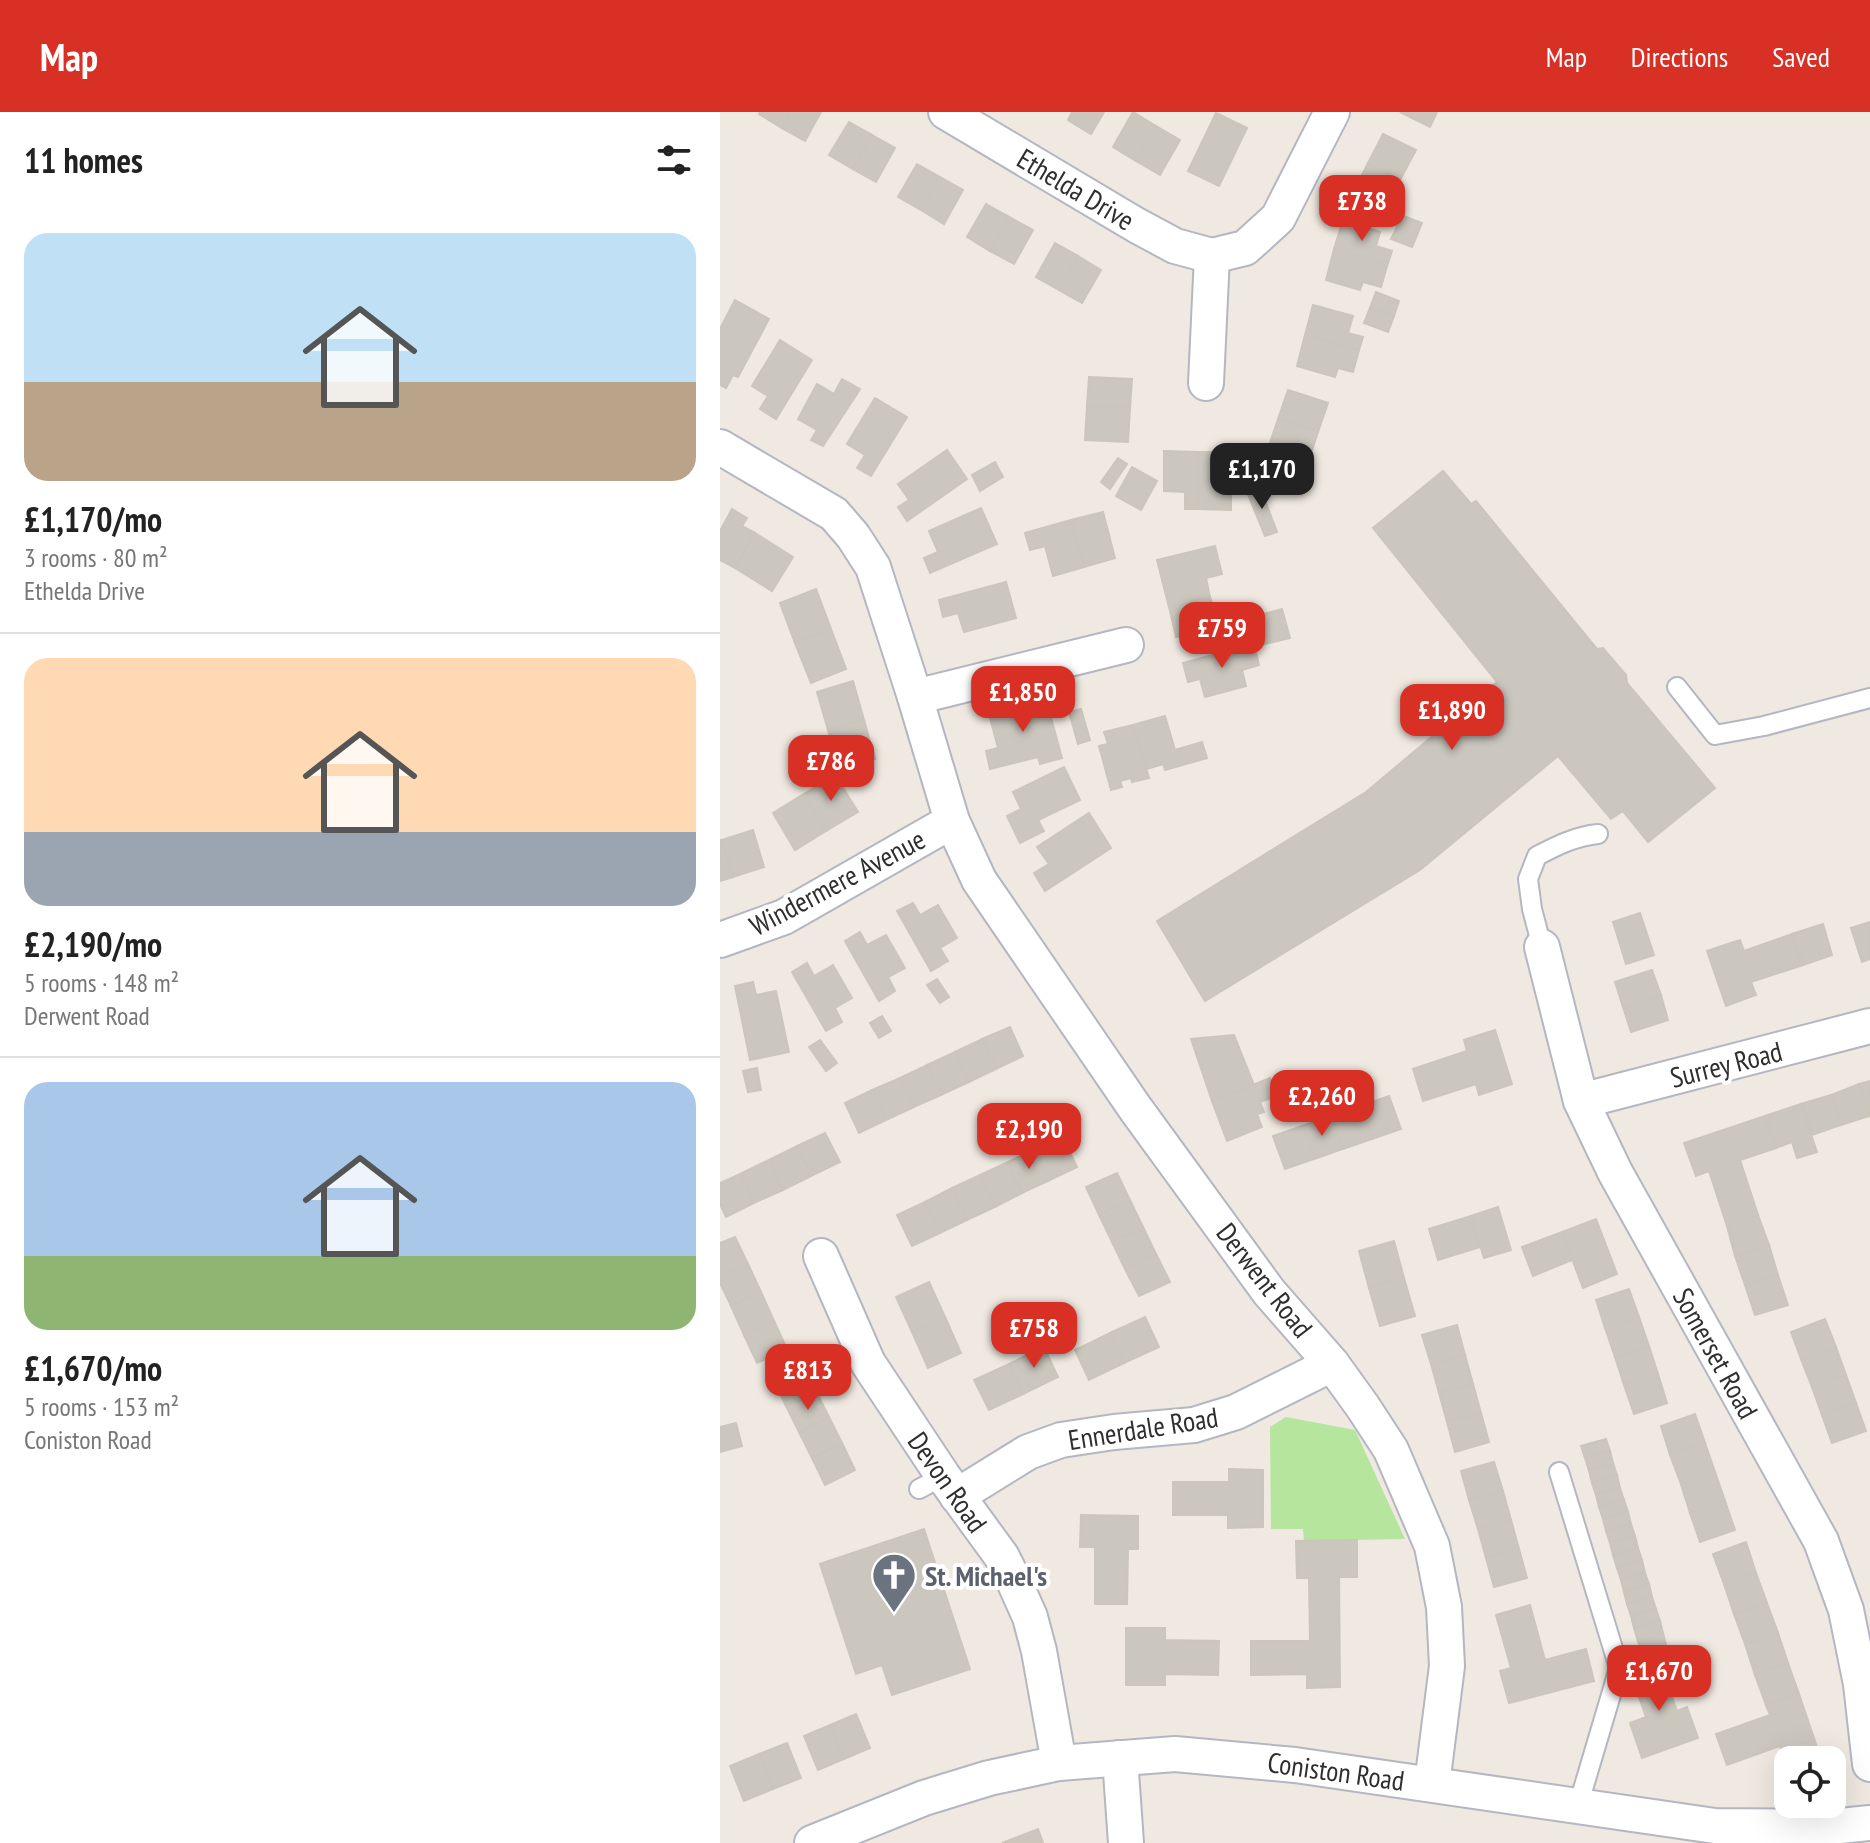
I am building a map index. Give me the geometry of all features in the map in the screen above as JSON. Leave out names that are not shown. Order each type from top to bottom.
[{"type":"street","name":"Ethelda Drive","points":[[946,112],[1136,225],[1175,246],[1212,256]]},
{"type":"street","points":[[1206,383],[1212,256],[1245,248],[1278,218],[1332,112]]},
{"type":"street","name":"Derwent Road","points":[[720,447],[834,514],[853,536],[873,567],[952,821],[979,880],[1104,1064],[1269,1292],[1332,1364],[1391,1450],[1432,1546],[1444,1607],[1447,1666],[1432,1784]]},
{"type":"street","points":[[915,697],[1126,645]]},
{"type":"street","name":"Windermere Avenue","points":[[720,940],[784,917],[952,821]]},
{"type":"street","name":"Somerset Road","points":[[1542,947],[1581,1101],[1615,1172],[1821,1541],[1846,1610],[1861,1684],[1870,1764]]},
{"type":"street","name":"Surrey Road","points":[[1581,1101],[1870,1026]]},
{"type":"street","name":"Devon Road","points":[[821,1256],[868,1363],[940,1487],[1002,1557],[1030,1617],[1059,1763]]},
{"type":"street","name":"Ennerdale Road","points":[[940,1487],[1061,1440],[1194,1425],[1236,1412],[1332,1364]]},
{"type":"street","name":"Coniston Road","points":[[812,1843],[924,1798],[989,1778],[1059,1763],[1175,1754],[1230,1758],[1432,1784],[1715,1826],[1831,1835],[1870,1823]]},
{"type":"street","points":[[1120,1758],[1126,1843]]},
{"type":"lane","points":[[1677,687],[1715,735],[1764,726],[1870,698]]},
{"type":"lane","points":[[1542,947],[1528,879],[1537,856],[1573,839],[1598,834]]},
{"type":"lane","points":[[1559,1472],[1619,1668],[1578,1806]]},
{"type":"green space","points":[[1286,1417],[1355,1430],[1405,1539],[1304,1541],[1303,1529],[1271,1529],[1270,1427]]},
{"type":"building","points":[[760,112],[791,112],[782,128]]},
{"type":"building","points":[[791,112],[821,112],[805,141],[782,128]]},
{"type":"building","points":[[1072,112],[1104,112],[1091,134],[1068,120]]},
{"type":"building","points":[[1133,112],[1156,126],[1136,161],[1113,147]]},
{"type":"building","points":[[1400,112],[1437,112],[1430,127]]},
{"type":"building","points":[[1216,113],[1247,128],[1219,186],[1188,171]]},
{"type":"building","points":[[849,122],[872,135],[853,169],[829,155]]},
{"type":"building","points":[[1156,126],[1180,140],[1160,175],[1136,161]]},
{"type":"building","points":[[1383,134],[1416,150],[1400,180],[1368,163]]},
{"type":"building","points":[[872,135],[895,148],[876,182],[853,169]]},
{"type":"building","points":[[1368,163],[1400,180],[1386,209],[1353,193]]},
{"type":"building","points":[[917,164],[940,177],[921,210],[898,197]]},
{"type":"building","points":[[940,177],[963,190],[944,224],[921,210]]},
{"type":"building","points":[[986,204],[1009,217],[990,251],[967,237]]},
{"type":"building","points":[[1401,215],[1422,223],[1417,235],[1397,227]]},
{"type":"building","points":[[1009,217],[1033,230],[1014,264],[990,251]]},
{"type":"building","points":[[1343,220],[1380,232],[1376,246],[1392,251],[1387,266],[1334,249]]},
{"type":"building","points":[[1397,227],[1417,235],[1412,247],[1391,239]]},
{"type":"building","points":[[1055,243],[1078,256],[1059,290],[1036,277]]},
{"type":"building","points":[[1334,249],[1387,266],[1381,287],[1363,282],[1360,290],[1326,280]]},
{"type":"building","points":[[1078,256],[1101,270],[1082,303],[1059,290]]},
{"type":"building","points":[[1376,292],[1399,301],[1394,316],[1370,308]]},
{"type":"building","points":[[735,300],[769,319],[738,377],[733,375],[726,388],[720,385],[720,329]]},
{"type":"building","points":[[1313,305],[1353,316],[1348,333],[1363,337],[1359,350],[1305,335]]},
{"type":"building","points":[[1370,308],[1394,316],[1388,332],[1364,323]]},
{"type":"building","points":[[1305,335],[1359,350],[1353,372],[1338,368],[1335,377],[1297,366]]},
{"type":"building","points":[[780,340],[812,360],[776,419],[760,409],[768,396],[752,386]]},
{"type":"building","points":[[1089,377],[1132,379],[1130,408],[1087,406]]},
{"type":"building","points":[[842,379],[860,389],[823,446],[811,440],[817,430],[798,419],[817,384],[834,394]]},
{"type":"building","points":[[1288,390],[1328,403],[1318,432],[1278,419]]},
{"type":"building","points":[[875,398],[907,417],[871,476],[857,468],[865,455],[847,444]]},
{"type":"building","points":[[1087,406],[1130,408],[1128,442],[1085,440]]},
{"type":"building","points":[[1278,419],[1318,432],[1308,462],[1268,449]]},
{"type":"building","points":[[947,450],[967,479],[907,521],[898,507],[909,500],[898,484]]},
{"type":"building","points":[[1164,451],[1198,452],[1198,509],[1185,509],[1185,492],[1164,491]]},
{"type":"building","points":[[1198,452],[1231,452],[1231,510],[1198,509]]},
{"type":"building","points":[[1118,458],[1127,464],[1110,489],[1101,482]]},
{"type":"building","points":[[995,462],[1003,477],[980,491],[972,475]]},
{"type":"building","points":[[1132,467],[1157,481],[1141,510],[1116,496]]},
{"type":"building","points":[[1443,471],[1471,504],[1476,501],[1597,649],[1603,648],[1626,675],[1627,683],[1715,788],[1648,842],[1623,811],[1611,819],[1558,756],[1420,870],[1205,1001],[1157,921],[1366,792],[1497,682],[1373,528]]},
{"type":"building","points":[[1260,487],[1277,532],[1265,536],[1247,492]]},
{"type":"building","points":[[981,508],[997,544],[930,573],[924,558],[938,552],[929,531]]},
{"type":"building","points":[[732,509],[747,518],[742,526],[755,533],[735,568],[720,560],[720,531]]},
{"type":"building","points":[[1103,512],[1115,558],[1084,567],[1071,520]]},
{"type":"building","points":[[1071,520],[1084,567],[1053,576],[1045,546],[1030,550],[1025,533]]},
{"type":"building","points":[[755,533],[793,557],[772,591],[735,568]]},
{"type":"building","points":[[1215,546],[1222,574],[1206,578],[1210,597],[1169,607],[1157,560]]},
{"type":"building","points":[[1006,582],[1016,618],[964,632],[958,613],[943,617],[939,600]]},
{"type":"building","points":[[816,589],[831,629],[795,643],[780,603]]},
{"type":"building","points":[[1210,597],[1214,612],[1242,605],[1246,620],[1176,637],[1169,607]]},
{"type":"building","points":[[1282,609],[1290,638],[1261,645],[1253,617]]},
{"type":"building","points":[[831,629],[846,669],[811,683],[795,643]]},
{"type":"building","points":[[1254,644],[1259,665],[1242,670],[1246,686],[1205,697],[1200,679],[1188,682],[1183,663]]},
{"type":"building","points":[[853,681],[864,720],[828,730],[817,692]]},
{"type":"building","points":[[1045,696],[1062,758],[1040,764],[1038,757],[990,769],[986,751],[998,748],[988,710]]},
{"type":"building","points":[[1081,709],[1090,740],[1078,744],[1069,712]]},
{"type":"building","points":[[1165,716],[1175,750],[1202,742],[1207,758],[1165,770],[1163,764],[1147,769],[1133,725]]},
{"type":"building","points":[[864,720],[875,759],[839,769],[828,730]]},
{"type":"building","points":[[1133,725],[1149,778],[1120,781],[1122,787],[1111,790],[1099,746],[1108,744],[1104,732]]},
{"type":"building","points":[[1064,767],[1080,800],[1038,820],[1044,831],[1020,843],[1007,816],[1021,809],[1013,792]]},
{"type":"building","points":[[835,775],[858,812],[826,831],[804,794]]},
{"type":"building","points":[[804,794],[826,831],[795,850],[773,813]]},
{"type":"building","points":[[1089,813],[1111,848],[1045,891],[1034,873],[1049,864],[1037,847]]},
{"type":"building","points":[[753,830],[764,867],[733,877],[722,840]]},
{"type":"building","points":[[720,840],[733,877],[720,881]]},
{"type":"building","points":[[913,903],[920,915],[938,905],[957,938],[940,948],[948,961],[931,971],[897,911]]},
{"type":"building","points":[[1640,913],[1654,955],[1626,964],[1613,922]]},
{"type":"building","points":[[1870,922],[1870,959],[1862,962],[1851,928]]},
{"type":"building","points":[[1823,924],[1832,955],[1803,965],[1792,934]]},
{"type":"building","points":[[860,932],[867,945],[886,935],[905,968],[888,977],[895,991],[879,1001],[845,941]]},
{"type":"building","points":[[1792,934],[1803,965],[1751,982],[1756,995],[1726,1006],[1707,951],[1740,940],[1744,951]]},
{"type":"building","points":[[807,963],[814,976],[833,965],[852,998],[835,1008],[842,1022],[826,1031],[792,972]]},
{"type":"building","points":[[1652,970],[1661,995],[1623,1007],[1615,982]]},
{"type":"building","points":[[937,979],[949,997],[940,1003],[927,985]]},
{"type":"building","points":[[753,982],[756,995],[776,991],[789,1052],[750,1060],[735,986]]},
{"type":"building","points":[[1661,995],[1668,1020],[1631,1032],[1623,1007]]},
{"type":"building","points":[[882,1016],[891,1031],[879,1038],[870,1023]]},
{"type":"building","points":[[1010,1027],[1023,1056],[996,1069],[982,1039]]},
{"type":"building","points":[[1495,1030],[1512,1084],[1479,1095],[1476,1084],[1423,1101],[1413,1069],[1467,1051],[1464,1040]]},
{"type":"building","points":[[1234,1035],[1254,1085],[1212,1101],[1191,1039]]},
{"type":"building","points":[[982,1039],[996,1069],[969,1082],[955,1052]]},
{"type":"building","points":[[820,1040],[837,1063],[826,1071],[809,1047]]},
{"type":"building","points":[[955,1052],[969,1082],[941,1095],[927,1065]]},
{"type":"building","points":[[927,1065],[941,1095],[914,1107],[900,1078]]},
{"type":"building","points":[[757,1068],[761,1090],[748,1092],[743,1071]]},
{"type":"building","points":[[900,1078],[914,1107],[886,1120],[872,1090]]},
{"type":"building","points":[[1270,1078],[1277,1096],[1260,1102],[1264,1112],[1257,1114],[1262,1127],[1227,1141],[1212,1101]]},
{"type":"building","points":[[1870,1081],[1870,1115],[1869,1116],[1859,1084]]},
{"type":"building","points":[[1859,1084],[1869,1116],[1841,1125],[1831,1095]]},
{"type":"building","points":[[872,1090],[886,1120],[859,1133],[845,1103]]},
{"type":"building","points":[[1831,1095],[1841,1125],[1812,1135],[1801,1104]]},
{"type":"building","points":[[1389,1096],[1401,1129],[1372,1139],[1360,1106]]},
{"type":"building","points":[[1801,1104],[1817,1152],[1797,1158],[1792,1142],[1776,1148],[1765,1116]]},
{"type":"building","points":[[1360,1106],[1372,1139],[1343,1149],[1331,1116]]},
{"type":"building","points":[[1331,1116],[1343,1149],[1314,1159],[1302,1126]]},
{"type":"building","points":[[1765,1116],[1776,1148],[1740,1160],[1758,1215],[1727,1226],[1709,1171],[1696,1176],[1684,1143]]},
{"type":"building","points":[[1302,1126],[1314,1159],[1285,1169],[1273,1136]]},
{"type":"building","points":[[825,1133],[840,1162],[811,1176],[797,1146]]},
{"type":"building","points":[[1062,1136],[1077,1167],[1050,1180],[1035,1149]]},
{"type":"building","points":[[797,1146],[811,1176],[783,1190],[769,1160]]},
{"type":"building","points":[[1035,1149],[1050,1180],[1022,1193],[1008,1162]]},
{"type":"building","points":[[769,1160],[783,1190],[754,1203],[740,1174]]},
{"type":"building","points":[[1008,1162],[1022,1193],[995,1207],[980,1175]]},
{"type":"building","points":[[1117,1173],[1130,1200],[1099,1215],[1086,1187]]},
{"type":"building","points":[[740,1174],[754,1203],[726,1217],[720,1204],[720,1183]]},
{"type":"building","points":[[980,1175],[995,1207],[967,1220],[952,1188]]},
{"type":"building","points":[[952,1188],[967,1220],[940,1233],[925,1202]]},
{"type":"building","points":[[1130,1200],[1143,1227],[1112,1242],[1099,1215]]},
{"type":"building","points":[[925,1202],[940,1233],[912,1246],[897,1215]]},
{"type":"building","points":[[1498,1207],[1511,1250],[1484,1258],[1471,1216]]},
{"type":"building","points":[[1758,1215],[1769,1245],[1735,1256],[1727,1226]]},
{"type":"building","points":[[1471,1216],[1480,1247],[1438,1260],[1429,1229]]},
{"type":"building","points":[[1596,1219],[1617,1274],[1583,1288],[1562,1232]]},
{"type":"building","points":[[1143,1227],[1156,1254],[1125,1269],[1112,1242]]},
{"type":"building","points":[[1562,1232],[1572,1260],[1533,1276],[1522,1247]]},
{"type":"building","points":[[735,1237],[748,1264],[720,1277],[720,1243]]},
{"type":"building","points":[[1394,1241],[1404,1278],[1369,1288],[1359,1251]]},
{"type":"building","points":[[1769,1245],[1778,1275],[1745,1285],[1735,1256]]},
{"type":"building","points":[[1156,1254],[1170,1282],[1139,1296],[1125,1269]]},
{"type":"building","points":[[748,1264],[761,1292],[731,1306],[720,1277]]},
{"type":"building","points":[[1778,1275],[1788,1305],[1755,1315],[1745,1285]]},
{"type":"building","points":[[1404,1278],[1415,1316],[1380,1326],[1369,1288]]},
{"type":"building","points":[[929,1282],[945,1317],[912,1332],[896,1297]]},
{"type":"building","points":[[1629,1289],[1639,1317],[1605,1328],[1596,1300]]},
{"type":"building","points":[[761,1292],[774,1321],[744,1335],[731,1306]]},
{"type":"building","points":[[945,1317],[961,1353],[928,1368],[912,1332]]},
{"type":"building","points":[[1145,1317],[1159,1347],[1124,1363],[1110,1333]]},
{"type":"building","points":[[1639,1317],[1649,1346],[1615,1357],[1605,1328]]},
{"type":"building","points":[[1825,1319],[1836,1347],[1801,1359],[1791,1332]]},
{"type":"building","points":[[774,1321],[787,1349],[757,1363],[744,1335]]},
{"type":"building","points":[[1457,1325],[1465,1355],[1431,1364],[1422,1335]]},
{"type":"building","points":[[1110,1333],[1124,1363],[1089,1380],[1075,1350]]},
{"type":"building","points":[[1649,1346],[1658,1374],[1624,1385],[1615,1357]]},
{"type":"building","points":[[1044,1347],[1058,1377],[1023,1394],[1009,1364]]},
{"type":"building","points":[[1836,1347],[1846,1375],[1812,1387],[1801,1359]]},
{"type":"building","points":[[1465,1355],[1473,1384],[1439,1393],[1431,1364]]},
{"type":"building","points":[[803,1364],[816,1391],[786,1406],[773,1379]]},
{"type":"building","points":[[1009,1364],[1023,1394],[989,1410],[974,1380]]},
{"type":"building","points":[[1658,1374],[1667,1403],[1634,1414],[1624,1385]]},
{"type":"building","points":[[1846,1375],[1856,1403],[1822,1415],[1812,1387]]},
{"type":"building","points":[[1473,1384],[1481,1413],[1447,1422],[1439,1393]]},
{"type":"building","points":[[816,1391],[829,1417],[799,1432],[786,1406]]},
{"type":"building","points":[[1856,1403],[1866,1431],[1832,1443],[1822,1415]]},
{"type":"building","points":[[1481,1413],[1489,1442],[1455,1452],[1447,1422]]},
{"type":"building","points":[[1695,1414],[1705,1443],[1670,1455],[1661,1426]]},
{"type":"building","points":[[829,1417],[842,1443],[812,1458],[799,1432]]},
{"type":"building","points":[[736,1423],[742,1446],[720,1452],[720,1427]]},
{"type":"building","points":[[1606,1439],[1610,1451],[1585,1458],[1581,1446]]},
{"type":"building","points":[[842,1443],[855,1470],[825,1485],[812,1458]]},
{"type":"building","points":[[1705,1443],[1715,1472],[1681,1484],[1670,1455]]},
{"type":"building","points":[[1610,1451],[1613,1463],[1589,1471],[1585,1458]]},
{"type":"building","points":[[1494,1462],[1503,1491],[1469,1500],[1461,1471]]},
{"type":"building","points":[[1613,1463],[1617,1475],[1592,1483],[1589,1471]]},
{"type":"building","points":[[1229,1469],[1263,1470],[1263,1527],[1228,1528],[1228,1515],[1173,1515],[1173,1482],[1229,1482]]},
{"type":"building","points":[[1715,1472],[1725,1501],[1690,1513],[1681,1484]]},
{"type":"building","points":[[1617,1475],[1620,1488],[1596,1495],[1592,1483]]},
{"type":"building","points":[[1620,1488],[1624,1500],[1599,1507],[1596,1495]]},
{"type":"building","points":[[1503,1491],[1511,1520],[1478,1529],[1469,1500]]},
{"type":"building","points":[[1624,1500],[1628,1512],[1603,1519],[1599,1507]]},
{"type":"building","points":[[1725,1501],[1735,1530],[1700,1542],[1690,1513]]},
{"type":"building","points":[[1628,1512],[1631,1524],[1606,1531],[1603,1519]]},
{"type":"building","points":[[1081,1515],[1138,1516],[1138,1549],[1128,1549],[1127,1604],[1095,1604],[1095,1547],[1080,1547]]},
{"type":"building","points":[[1511,1520],[1519,1549],[1486,1558],[1478,1529]]},
{"type":"building","points":[[1631,1524],[1635,1536],[1610,1543],[1606,1531]]},
{"type":"building","name":"St. Michael's","points":[[924,1529],[970,1669],[892,1695],[882,1665],[856,1674],[820,1564]]},
{"type":"building","points":[[1635,1536],[1638,1548],[1613,1555],[1610,1543]]},
{"type":"building","points":[[1357,1540],[1357,1577],[1339,1577],[1340,1687],[1307,1688],[1307,1674],[1251,1675],[1251,1641],[1310,1641],[1309,1578],[1297,1578],[1296,1541]]},
{"type":"building","points":[[1746,1542],[1756,1573],[1724,1584],[1713,1554]]},
{"type":"building","points":[[1638,1548],[1642,1560],[1617,1568],[1613,1555]]},
{"type":"building","points":[[1519,1549],[1527,1578],[1494,1587],[1486,1558]]},
{"type":"building","points":[[1642,1560],[1645,1573],[1621,1580],[1617,1568]]},
{"type":"building","points":[[1645,1573],[1649,1584],[1624,1592],[1621,1580]]},
{"type":"building","points":[[1756,1573],[1767,1603],[1734,1614],[1724,1584]]},
{"type":"building","points":[[1649,1584],[1652,1597],[1627,1604],[1624,1592]]},
{"type":"building","points":[[1652,1597],[1656,1609],[1631,1616],[1627,1604]]},
{"type":"building","points":[[1767,1603],[1778,1633],[1745,1644],[1734,1614]]},
{"type":"building","points":[[1530,1605],[1545,1660],[1586,1649],[1594,1681],[1509,1703],[1500,1671],[1511,1668],[1496,1615]]},
{"type":"building","points":[[1656,1609],[1660,1621],[1634,1628],[1631,1616]]},
{"type":"building","points":[[1660,1621],[1663,1633],[1638,1641],[1634,1628]]},
{"type":"building","points":[[1126,1628],[1165,1628],[1165,1640],[1219,1641],[1218,1675],[1165,1674],[1165,1685],[1126,1685]]},
{"type":"building","points":[[1663,1633],[1666,1645],[1642,1652],[1638,1641]]},
{"type":"building","points":[[1778,1633],[1788,1663],[1755,1675],[1745,1644]]},
{"type":"building","points":[[1659,1659],[1677,1711],[1687,1707],[1698,1738],[1642,1758],[1630,1723],[1646,1717],[1629,1669]]},
{"type":"building","points":[[1788,1663],[1799,1694],[1766,1705],[1755,1675]]},
{"type":"building","points":[[1799,1694],[1817,1746],[1774,1746],[1727,1765],[1716,1734],[1770,1715],[1766,1705]]},
{"type":"building","points":[[856,1714],[870,1748],[844,1759],[830,1725]]},
{"type":"building","points":[[830,1725],[844,1759],[818,1770],[804,1736]]},
{"type":"building","points":[[787,1743],[801,1778],[773,1789],[759,1754]]},
{"type":"building","points":[[759,1754],[773,1789],[744,1801],[730,1766]]},
{"type":"building","points":[[1038,1829],[1043,1843],[1002,1843]]},
{"type":"place","name":"St. Michael's","points":[[894,1614]]}]
